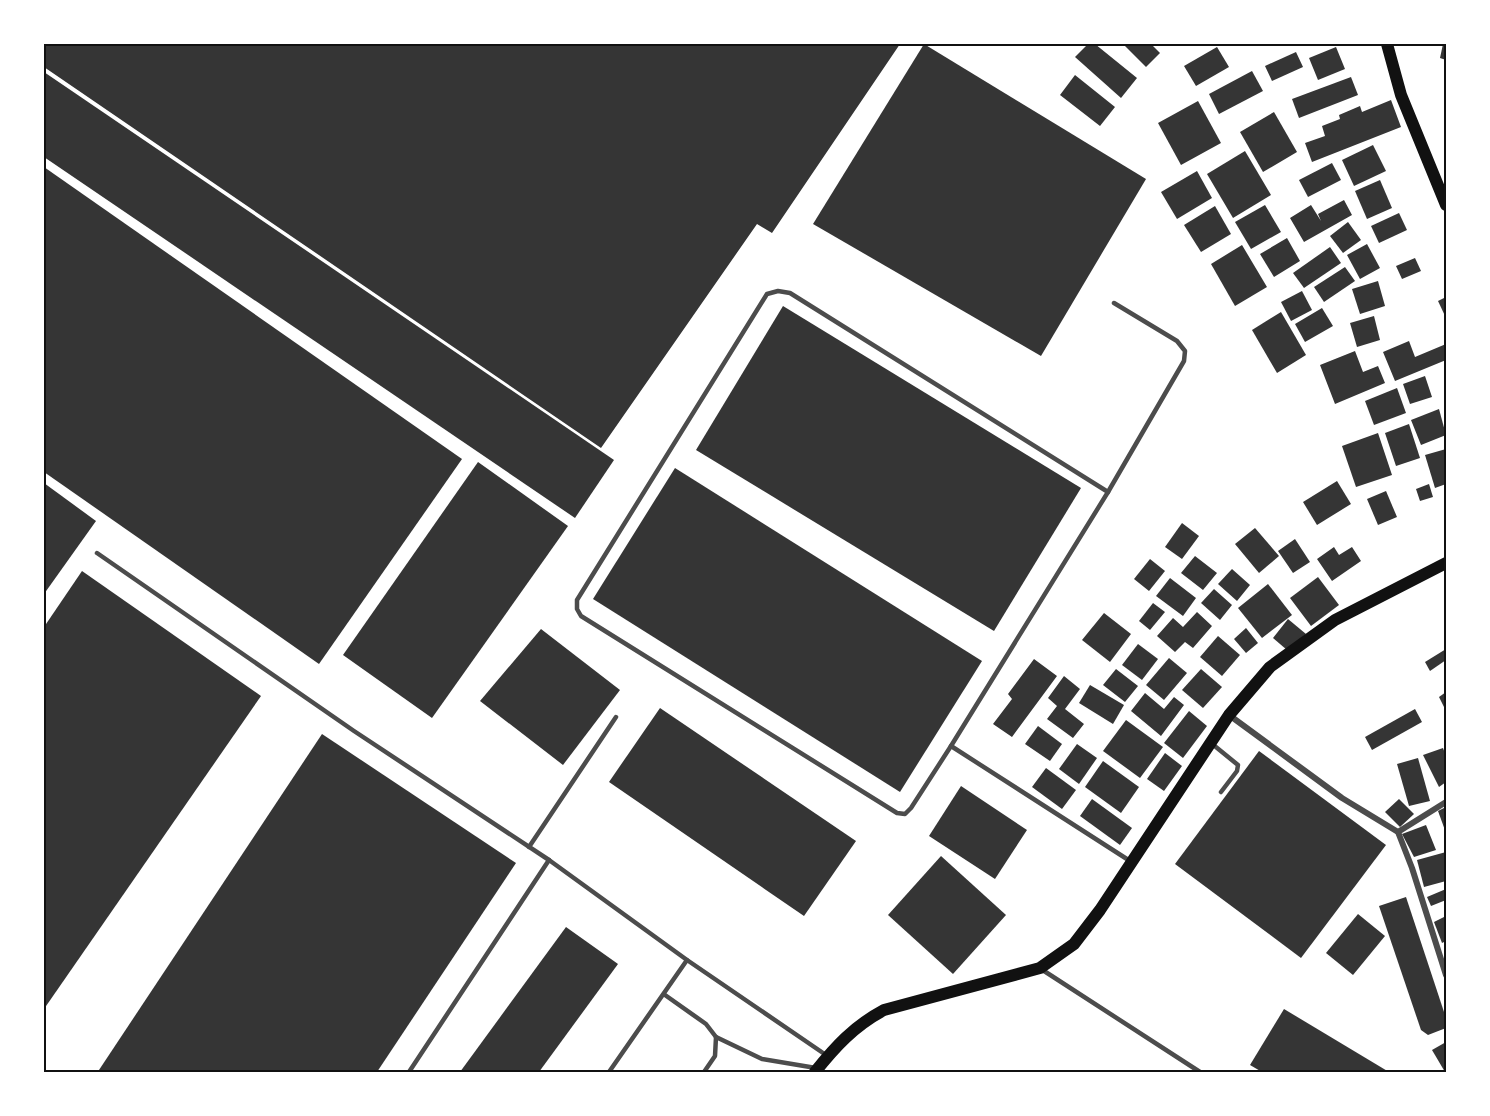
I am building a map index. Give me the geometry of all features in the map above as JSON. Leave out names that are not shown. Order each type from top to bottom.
[{"type":"main road","points":[[1387,44],[1401,95],[1446,205]]},
{"type":"main road","points":[[817,1070],[848,1034],[863,1021],[884,1010],[1040,968],[1074,944],[1100,910],[1130,861],[1228,715],[1270,667],[1300,643],[1335,620],[1446,563]]},
{"type":"street","points":[[1228,715],[1342,798],[1398,832],[1412,868],[1446,975]]},
{"type":"street","points":[[1398,832],[1446,802]]},
{"type":"lane","points":[[1108,492],[790,293],[778,291],[767,294],[578,600],[577,609],[581,616],[897,813],[905,814],[951,746],[1108,492],[1184,361],[1185,351],[1177,341],[1114,303]]},
{"type":"lane","points":[[97,553],[354,731],[549,860],[687,960],[828,1057]]},
{"type":"lane","points":[[529,847],[616,717]]},
{"type":"lane","points":[[1211,743],[1238,765],[1237,771],[1221,792]]},
{"type":"lane","points":[[951,746],[1130,861]]},
{"type":"lane","points":[[408,1072],[549,860]]},
{"type":"lane","points":[[609,1072],[687,960]]},
{"type":"lane","points":[[1040,968],[1200,1072]]},
{"type":"lane","points":[[664,995],[706,1024],[716,1037],[762,1059],[817,1070]]},
{"type":"lane","points":[[704,1072],[715,1056],[716,1037]]},
{"type":"building","points":[[44,44],[900,44],[772,233],[757,224],[601,448],[44,67]]},
{"type":"building","points":[[924,44],[1146,179],[1041,356],[813,224]]},
{"type":"building","points":[[1088,44],[1095,44],[1137,78],[1121,98],[1075,57]]},
{"type":"building","points":[[1123,44],[1151,44],[1160,53],[1146,67]]},
{"type":"building","points":[[1443,44],[1446,44],[1446,60],[1440,58]]},
{"type":"building","points":[[1217,47],[1229,67],[1196,86],[1184,66]]},
{"type":"building","points":[[1336,47],[1345,69],[1318,80],[1309,58]]},
{"type":"building","points":[[1296,52],[1303,67],[1272,81],[1265,66]]},
{"type":"building","points":[[1252,71],[1263,91],[1219,114],[1209,94]]},
{"type":"building","points":[[44,72],[614,460],[575,518],[44,157]]},
{"type":"building","points":[[1075,75],[1115,107],[1100,126],[1060,95]]},
{"type":"building","points":[[1351,77],[1358,95],[1299,118],[1292,99]]},
{"type":"building","points":[[1391,100],[1401,127],[1312,162],[1305,143],[1325,136],[1322,126],[1340,119],[1339,115],[1360,106],[1362,112]]},
{"type":"building","points":[[1198,101],[1221,143],[1181,165],[1158,123]]},
{"type":"building","points":[[1274,112],[1297,152],[1263,172],[1240,132]]},
{"type":"building","points":[[1373,145],[1386,171],[1354,186],[1342,160]]},
{"type":"building","points":[[1245,151],[1271,195],[1233,218],[1207,174]]},
{"type":"building","points":[[1332,163],[1341,180],[1308,197],[1299,180]]},
{"type":"building","points":[[44,167],[462,459],[319,664],[44,472]]},
{"type":"building","points":[[1197,171],[1212,198],[1177,219],[1161,192]]},
{"type":"building","points":[[1380,180],[1392,208],[1367,219],[1355,191]]},
{"type":"building","points":[[1344,200],[1352,215],[1304,242],[1290,218],[1311,205],[1321,221],[1318,214]]},
{"type":"building","points":[[1265,205],[1281,232],[1251,249],[1235,222]]},
{"type":"building","points":[[1215,206],[1231,234],[1201,252],[1184,225]]},
{"type":"building","points":[[1399,213],[1407,230],[1379,243],[1371,226]]},
{"type":"building","points":[[1348,222],[1361,240],[1343,253],[1330,236]]},
{"type":"building","points":[[1287,238],[1300,261],[1274,277],[1260,254]]},
{"type":"building","points":[[1367,244],[1380,268],[1360,279],[1347,255]]},
{"type":"building","points":[[1242,245],[1267,287],[1235,306],[1211,264]]},
{"type":"building","points":[[1330,247],[1341,263],[1304,288],[1293,273]]},
{"type":"building","points":[[1415,258],[1421,271],[1402,279],[1396,266]]},
{"type":"building","points":[[1345,267],[1355,281],[1324,302],[1314,287]]},
{"type":"building","points":[[1378,281],[1385,306],[1360,314],[1352,289]]},
{"type":"building","points":[[1302,291],[1312,310],[1291,321],[1281,302]]},
{"type":"building","points":[[1446,297],[1446,318],[1438,301]]},
{"type":"building","points":[[783,306],[1081,488],[994,631],[696,450]]},
{"type":"building","points":[[1322,308],[1333,326],[1305,342],[1295,324]]},
{"type":"building","points":[[1281,312],[1306,355],[1277,373],[1252,330]]},
{"type":"building","points":[[1374,316],[1380,340],[1357,347],[1350,323]]},
{"type":"building","points":[[1409,341],[1415,357],[1446,344],[1446,360],[1395,381],[1383,352]]},
{"type":"building","points":[[1355,351],[1363,372],[1378,366],[1385,383],[1335,404],[1320,365]]},
{"type":"building","points":[[1425,376],[1432,397],[1410,404],[1403,384]]},
{"type":"building","points":[[1397,388],[1406,413],[1374,425],[1365,401]]},
{"type":"building","points":[[1439,409],[1446,435],[1421,445],[1411,420]]},
{"type":"building","points":[[1409,424],[1420,458],[1396,466],[1385,433]]},
{"type":"building","points":[[1378,433],[1392,475],[1356,487],[1342,446]]},
{"type":"building","points":[[1446,449],[1446,484],[1435,488],[1425,455]]},
{"type":"building","points":[[478,462],[568,526],[432,718],[343,655]]},
{"type":"building","points":[[675,468],[982,661],[900,792],[593,599]]},
{"type":"building","points":[[1337,481],[1351,504],[1317,525],[1303,502]]},
{"type":"building","points":[[44,483],[96,521],[44,594]]},
{"type":"building","points":[[1429,484],[1433,497],[1420,501],[1416,489]]},
{"type":"building","points":[[1386,491],[1397,517],[1378,525],[1367,499]]},
{"type":"building","points":[[1182,523],[1199,536],[1182,559],[1165,547]]},
{"type":"building","points":[[1255,528],[1279,556],[1259,573],[1235,544]]},
{"type":"building","points":[[1295,539],[1310,562],[1293,573],[1278,551]]},
{"type":"building","points":[[1334,547],[1339,555],[1352,547],[1361,561],[1332,581],[1317,559]]},
{"type":"building","points":[[1195,556],[1217,573],[1203,590],[1181,573]]},
{"type":"building","points":[[1150,559],[1165,571],[1149,591],[1134,579]]},
{"type":"building","points":[[1232,569],[1250,585],[1237,601],[1218,584]]},
{"type":"building","points":[[82,571],[261,696],[44,1009],[44,627]]},
{"type":"building","points":[[1318,577],[1339,605],[1311,626],[1290,598]]},
{"type":"building","points":[[1170,578],[1196,598],[1183,616],[1156,596]]},
{"type":"building","points":[[1268,584],[1292,615],[1262,638],[1238,608]]},
{"type":"building","points":[[1214,589],[1232,605],[1220,620],[1201,603]]},
{"type":"building","points":[[1153,603],[1165,612],[1150,630],[1139,621]]},
{"type":"building","points":[[1197,612],[1212,626],[1193,648],[1185,642],[1175,652],[1157,636],[1173,618],[1183,627]]},
{"type":"building","points":[[1104,613],[1131,634],[1110,662],[1082,640]]},
{"type":"building","points":[[1288,619],[1306,634],[1287,650],[1273,638]]},
{"type":"building","points":[[1246,628],[1258,643],[1246,653],[1234,639]]},
{"type":"building","points":[[541,629],[620,690],[563,765],[480,701]]},
{"type":"building","points":[[1218,636],[1240,655],[1222,676],[1200,657]]},
{"type":"building","points":[[1138,644],[1158,659],[1142,680],[1122,665]]},
{"type":"building","points":[[1446,649],[1446,660],[1430,671],[1425,662]]},
{"type":"building","points":[[1169,658],[1187,673],[1164,700],[1146,685]]},
{"type":"building","points":[[1034,659],[1057,676],[1012,737],[993,724],[1012,699],[1008,694]]},
{"type":"building","points":[[1116,669],[1138,686],[1125,702],[1103,685]]},
{"type":"building","points":[[1201,669],[1222,687],[1203,708],[1182,690]]},
{"type":"building","points":[[1064,676],[1080,689],[1065,709],[1084,724],[1073,738],[1047,719],[1057,706],[1048,698]]},
{"type":"building","points":[[1090,685],[1124,705],[1113,724],[1079,703]]},
{"type":"building","points":[[1446,692],[1446,711],[1439,697]]},
{"type":"building","points":[[1145,693],[1164,709],[1174,697],[1184,705],[1161,736],[1131,711]]},
{"type":"building","points":[[660,708],[856,841],[804,916],[609,782]]},
{"type":"building","points":[[1415,709],[1422,722],[1372,750],[1365,737]]},
{"type":"building","points":[[1189,711],[1207,726],[1183,758],[1164,743]]},
{"type":"building","points":[[1126,720],[1163,747],[1140,778],[1103,751]]},
{"type":"building","points":[[1038,726],[1062,744],[1050,761],[1025,744]]},
{"type":"building","points":[[322,734],[516,863],[377,1072],[102,1072],[99,1070]]},
{"type":"building","points":[[1077,744],[1097,758],[1079,784],[1059,769]]},
{"type":"building","points":[[1443,748],[1446,756],[1446,782],[1439,787],[1423,755]]},
{"type":"building","points":[[1259,751],[1386,845],[1301,958],[1175,864]]},
{"type":"building","points":[[1165,753],[1182,766],[1164,791],[1147,779]]},
{"type":"building","points":[[1418,758],[1430,801],[1409,806],[1397,764]]},
{"type":"building","points":[[1103,761],[1139,787],[1121,813],[1085,787]]},
{"type":"building","points":[[1046,768],[1076,790],[1062,809],[1032,787]]},
{"type":"building","points":[[961,786],[1027,830],[995,879],[929,836]]},
{"type":"building","points":[[1092,799],[1132,828],[1120,845],[1080,816]]},
{"type":"building","points":[[1399,799],[1414,814],[1400,827],[1385,812]]},
{"type":"building","points":[[1446,807],[1446,833],[1438,811]]},
{"type":"building","points":[[1426,825],[1436,850],[1414,857],[1402,834]]},
{"type":"building","points":[[1446,852],[1446,881],[1424,887],[1417,860]]},
{"type":"building","points":[[941,856],[1006,915],[953,974],[888,915]]},
{"type":"building","points":[[1446,889],[1446,900],[1431,906],[1427,897]]},
{"type":"building","points":[[1406,897],[1446,1018],[1446,1028],[1428,1035],[1421,1030],[1379,906]]},
{"type":"building","points":[[1358,914],[1385,936],[1353,975],[1326,953]]},
{"type":"building","points":[[1446,916],[1446,941],[1442,943],[1434,922]]},
{"type":"building","points":[[566,927],[618,964],[539,1072],[460,1072]]},
{"type":"building","points":[[1284,1009],[1389,1072],[1262,1072],[1250,1065]]},
{"type":"building","points":[[1446,1042],[1446,1072],[1445,1072],[1432,1050]]}]
